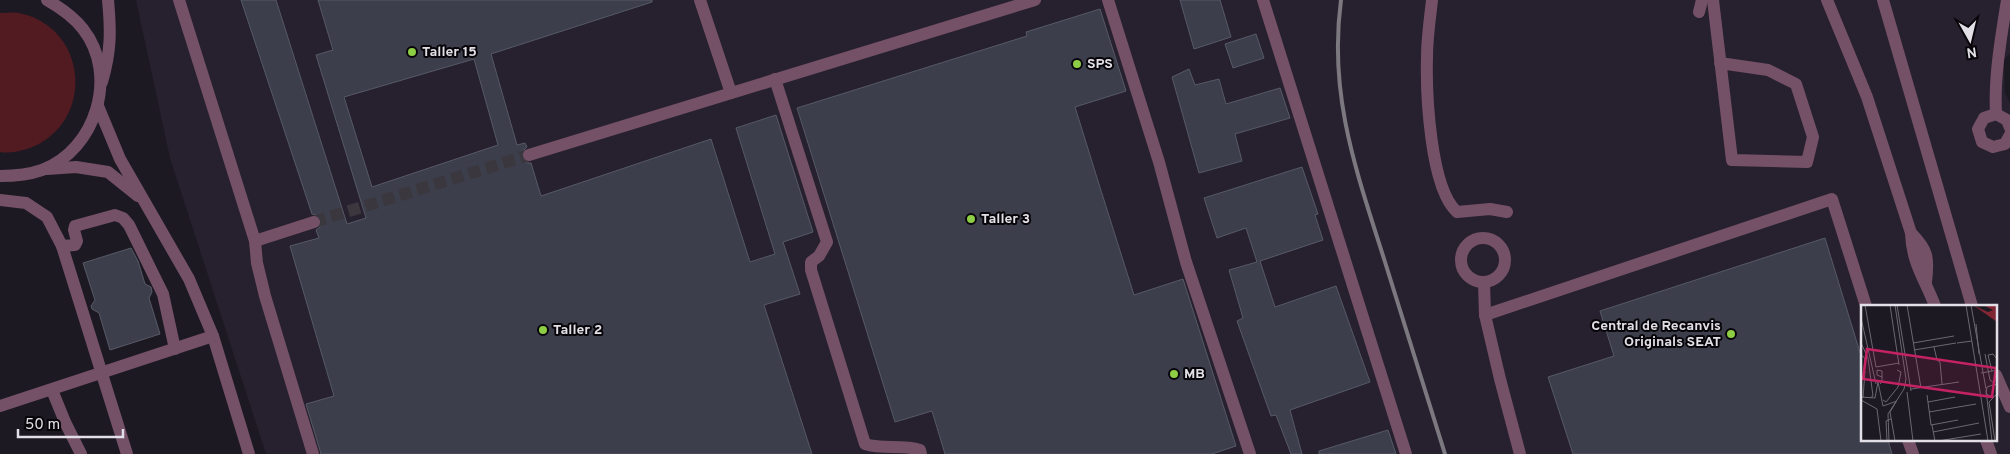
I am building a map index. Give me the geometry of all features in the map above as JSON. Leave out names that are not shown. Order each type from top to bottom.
[{"type":"street","points":[[47,0],[64,10],[83,29],[96,54],[101,87]]},
{"type":"street","points":[[43,170],[66,156],[84,136],[98,106],[108,61],[111,35],[108,0]]},
{"type":"street","points":[[179,0],[255,241],[257,263],[265,296],[313,454]]},
{"type":"street","points":[[700,0],[731,92]]},
{"type":"street","points":[[529,155],[1032,0]]},
{"type":"street","points":[[1108,0],[1159,162],[1186,262],[1250,454]]},
{"type":"street","points":[[1263,0],[1406,454]]},
{"type":"street","points":[[1432,0],[1427,57],[1430,125],[1440,182],[1450,205],[1457,212],[1490,209],[1508,212]]},
{"type":"street","points":[[1713,0],[1720,63],[1732,160],[1807,162],[1813,137],[1796,84],[1768,70],[1720,63]]},
{"type":"street","points":[[1827,0],[1867,97],[1911,233],[1912,249],[1917,267],[1936,305]]},
{"type":"street","points":[[1883,0],[1972,305]]},
{"type":"street","points":[[1996,114],[1995,92],[1999,50],[2008,0]]},
{"type":"street","points":[[775,79],[827,242],[819,256],[811,262],[811,270],[865,444],[876,448],[908,446],[921,452]]},
{"type":"street","points":[[98,106],[120,159],[188,279],[213,336],[249,454]]},
{"type":"street","points":[[2010,128],[2008,120],[1996,114],[1984,118],[1978,130],[1982,142],[1993,147],[2006,144],[2010,135]]},
{"type":"street","points":[[0,183],[43,170],[76,166],[108,172],[142,199]]},
{"type":"street","points":[[0,176],[25,175]]},
{"type":"street","points":[[1485,314],[1832,199],[1866,305]]},
{"type":"street","points":[[0,200],[26,203],[46,217],[62,246],[127,454]]},
{"type":"street","points":[[62,246],[75,244],[77,241],[74,230],[76,226],[114,215],[123,218],[137,239],[163,294],[175,349]]},
{"type":"street","points":[[255,241],[314,222]]},
{"type":"street","points":[[1484,282],[1485,314],[1520,454]]},
{"type":"street","points":[[0,406],[213,336]]},
{"type":"street","points":[[1998,380],[2010,407]]},
{"type":"street","points":[[52,390],[64,422],[81,454]]},
{"type":"street","points":[[1909,442],[1913,454]]},
{"type":"street","points":[[1987,442],[1991,454]]},
{"type":"shaded area","points":[[136,0],[2010,0],[2010,54],[2004,59],[2005,93],[2010,103],[2010,454],[266,454],[170,158]]},
{"type":"shaded area","points":[[0,13],[19,13],[41,21],[58,35],[69,53],[75,73],[75,93],[68,114],[56,131],[37,145],[24,150],[9,152],[0,152]]},
{"type":"building","name":"Taller 2","points":[[241,0],[276,0],[347,224],[366,218],[316,55],[333,50],[318,0],[652,0],[652,2],[491,54],[517,145],[525,143],[527,147],[521,153],[521,158],[527,163],[531,163],[541,196],[711,139],[750,262],[775,254],[736,128],[776,115],[813,232],[783,242],[800,294],[764,305],[812,454],[321,454],[306,404],[334,396],[290,246],[319,238],[316,230],[320,227],[322,220],[319,216],[312,214]],"holes":[[[474,59],[498,145],[372,187],[344,97]]]},
{"type":"building","points":[[1180,0],[1220,0],[1231,37],[1194,49]]},
{"type":"building","name":"Taller 3","points":[[1100,9],[1126,91],[1075,107],[1098,181],[1134,295],[1183,279],[1236,446],[1212,454],[945,454],[932,411],[895,422],[797,108],[1027,36],[1026,32]]},
{"type":"building","points":[[1256,34],[1264,58],[1233,68],[1225,44]]},
{"type":"building","points":[[1189,69],[1195,85],[1219,79],[1226,104],[1280,88],[1290,118],[1235,134],[1242,161],[1199,173],[1172,77]]},
{"type":"building","points":[[1302,167],[1318,214],[1315,215],[1323,240],[1260,261],[1275,307],[1336,286],[1370,382],[1290,410],[1302,454],[1291,454],[1276,415],[1271,416],[1237,321],[1243,318],[1229,270],[1257,262],[1246,228],[1217,238],[1204,198]]},
{"type":"building","name":"Central de Recanvis Originals SEAT","points":[[1825,238],[1861,356],[1861,442],[1889,442],[1892,454],[1573,454],[1548,377],[1614,356],[1600,311]]},
{"type":"building","points":[[131,248],[138,261],[145,284],[151,287],[152,292],[149,298],[160,334],[110,350],[99,313],[92,309],[91,306],[95,300],[83,263]]},
{"type":"building","points":[[1388,430],[1396,454],[1319,454],[1319,451]]},
{"type":"tunnel","points":[[314,222],[529,155]]},
{"type":"railway","points":[[1341,0],[1338,69],[1342,102],[1355,165],[1445,454]]},
{"type":"place","name":"Taller 15","points":[[412,52]]},
{"type":"place","name":"SPS","points":[[1077,64]]},
{"type":"place","name":"Taller 3","points":[[971,219]]},
{"type":"place","name":"Taller 2","points":[[543,330]]},
{"type":"place","name":"Central de Recanvis Originals SEAT","points":[[1731,334]]},
{"type":"place","name":"MB","points":[[1174,374]]}]
